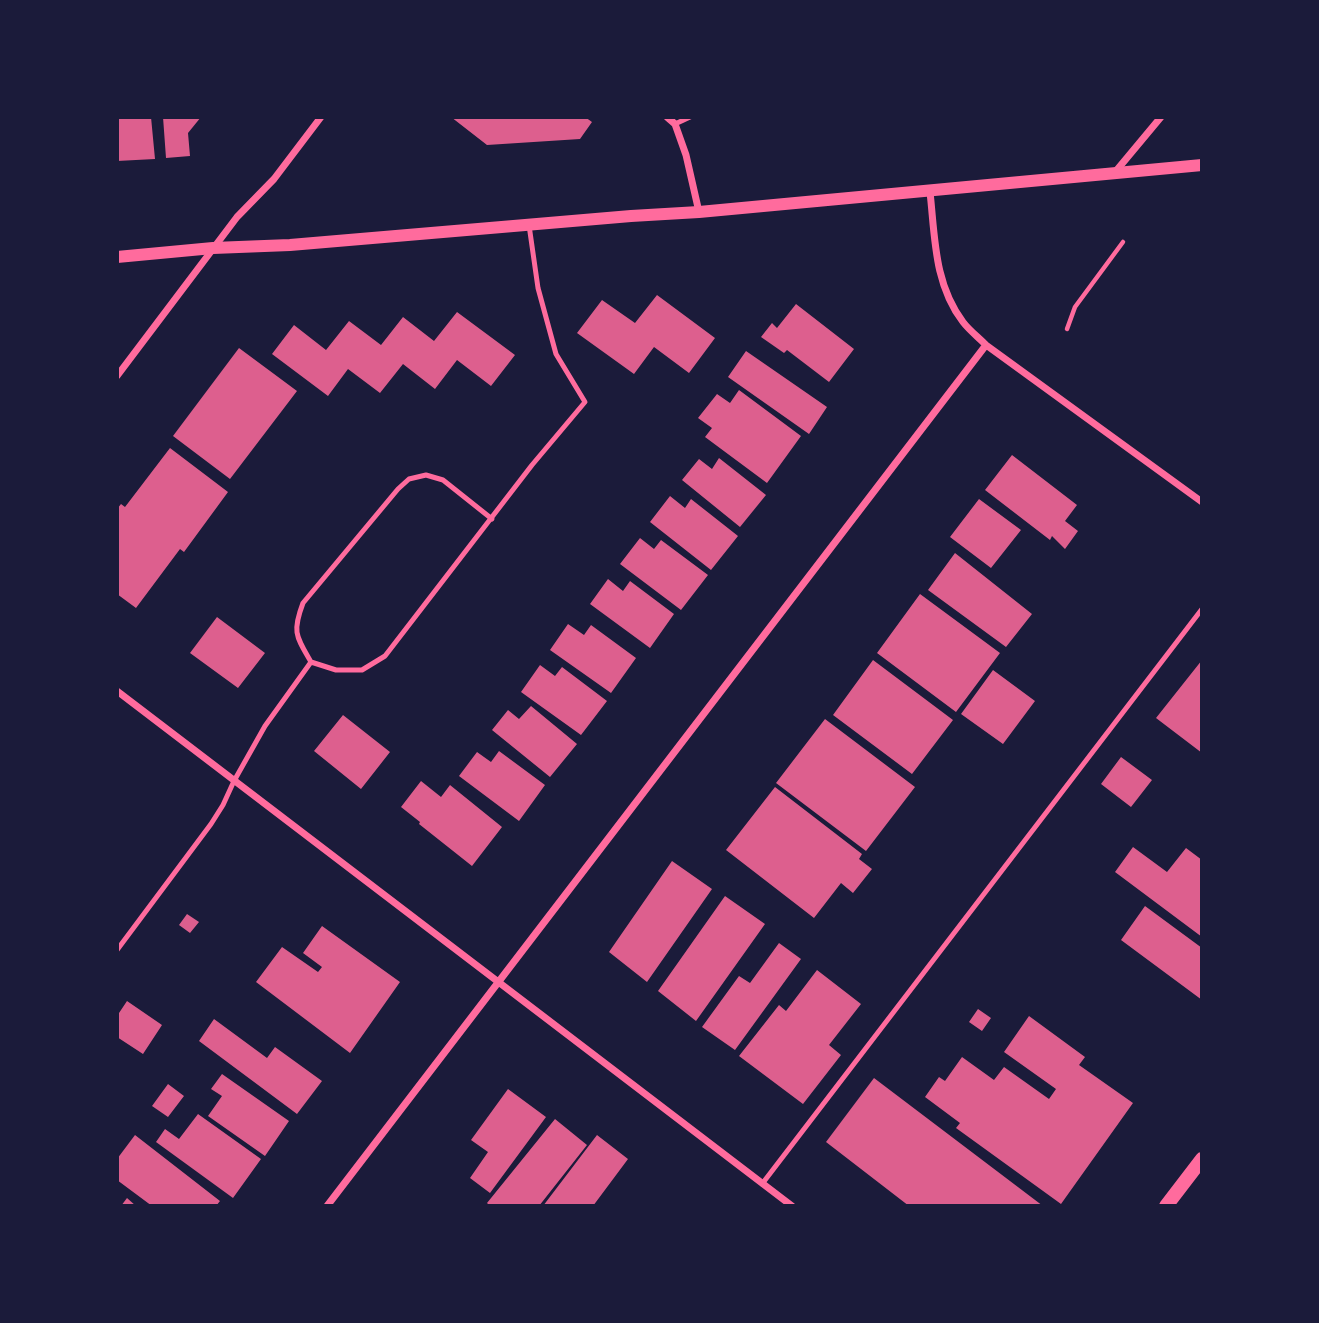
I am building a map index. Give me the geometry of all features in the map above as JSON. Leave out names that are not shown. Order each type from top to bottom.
[{"type":"main road","points":[[1166,1206],[1202,1159]]},
{"type":"street","points":[[117,376],[237,217],[274,179],[321,117]]},
{"type":"street","points":[[667,117],[675,124],[686,155],[699,212]]},
{"type":"street","points":[[1114,175],[1161,117]]},
{"type":"street","points":[[117,257],[699,212],[1202,165]]},
{"type":"street","points":[[930,192],[938,267],[943,286],[964,324],[986,345],[1202,502]]},
{"type":"street","points":[[327,1206],[986,345]]},
{"type":"street","points":[[117,691],[792,1206]]},
{"type":"lane","points":[[675,124],[690,117]]},
{"type":"lane","points":[[492,519],[443,480],[426,475],[409,479],[303,603],[296,622],[297,638],[311,662],[336,670],[362,670],[385,656],[492,519],[532,465],[585,402],[556,354],[538,288],[529,225]]},
{"type":"lane","points":[[762,1184],[1202,609]]},
{"type":"lane","points":[[117,950],[211,824],[265,726],[311,662]]},
{"type":"path","points":[[1067,329],[1075,307],[1123,242]]},
{"type":"building","points":[[117,117],[151,117],[155,159],[117,161]]},
{"type":"building","points":[[163,117],[201,117],[188,133],[190,156],[166,158]]},
{"type":"building","points":[[451,117],[585,117],[592,122],[580,139],[487,145]]},
{"type":"building","points":[[657,295],[715,338],[689,373],[654,347],[634,374],[577,333],[602,300],[635,323]]},
{"type":"building","points":[[796,304],[854,349],[829,382],[787,350],[784,353],[761,337],[772,323],[777,328]]},
{"type":"building","points":[[457,312],[515,355],[491,386],[457,360],[435,389],[403,364],[380,393],[348,369],[328,396],[272,354],[294,325],[326,350],[349,321],[381,345],[403,317],[434,341]]},
{"type":"building","points":[[239,348],[297,391],[230,479],[173,436]]},
{"type":"building","points":[[746,351],[827,407],[809,434],[728,377]]},
{"type":"building","points":[[739,390],[801,436],[767,483],[705,437],[712,428],[698,418],[717,394],[730,403]]},
{"type":"building","points":[[170,448],[228,492],[184,552],[180,549],[136,608],[117,594],[117,509],[121,504],[125,507]]},
{"type":"building","points":[[1012,455],[1077,505],[1065,521],[1078,531],[1065,549],[1052,536],[1050,540],[985,490]]},
{"type":"building","points":[[719,458],[766,495],[740,527],[682,480],[699,459],[712,469]]},
{"type":"building","points":[[670,496],[685,508],[691,499],[738,536],[711,570],[650,522]]},
{"type":"building","points":[[979,499],[1021,530],[991,568],[950,537]]},
{"type":"building","points":[[640,538],[654,549],[661,540],[708,575],[681,610],[620,564]]},
{"type":"building","points":[[955,553],[1032,614],[1006,647],[928,590]]},
{"type":"building","points":[[608,579],[623,591],[630,581],[674,614],[650,648],[590,604]]},
{"type":"building","points":[[920,594],[1000,653],[956,712],[877,653]]},
{"type":"building","points":[[217,617],[265,653],[238,688],[190,653]]},
{"type":"building","points":[[568,624],[584,635],[591,625],[636,658],[611,693],[550,650]]},
{"type":"building","points":[[873,660],[953,720],[912,774],[833,715]]},
{"type":"building","points":[[1202,660],[1202,753],[1156,718]]},
{"type":"building","points":[[540,665],[555,676],[562,667],[607,701],[581,735],[521,692]]},
{"type":"building","points":[[993,670],[1035,701],[1003,744],[961,714]]},
{"type":"building","points":[[531,706],[577,744],[550,777],[492,730],[508,710],[519,719]]},
{"type":"building","points":[[343,715],[390,752],[361,789],[314,751]]},
{"type":"building","points":[[825,719],[915,787],[866,851],[776,783]]},
{"type":"building","points":[[499,751],[545,785],[519,821],[459,776],[477,752],[491,762]]},
{"type":"building","points":[[1121,757],[1152,780],[1131,807],[1101,784]]},
{"type":"building","points":[[421,781],[441,797],[450,785],[502,827],[472,866],[401,807]]},
{"type":"building","points":[[775,787],[862,854],[859,859],[872,869],[853,893],[841,883],[814,918],[726,850]]},
{"type":"building","points":[[1133,847],[1167,872],[1186,848],[1202,860],[1202,937],[1115,872]]},
{"type":"building","points":[[672,861],[712,889],[647,982],[609,952]]},
{"type":"building","points":[[725,896],[765,924],[696,1021],[658,991]]},
{"type":"building","points":[[1145,906],[1202,948],[1202,1000],[1121,940]]},
{"type":"building","points":[[187,914],[199,922],[190,933],[179,925]]},
{"type":"building","points":[[322,926],[400,982],[350,1053],[256,982],[282,947],[318,972],[322,967],[303,953]]},
{"type":"building","points":[[779,943],[801,959],[735,1050],[702,1027],[739,976],[750,983]]},
{"type":"building","points":[[817,970],[861,1004],[829,1045],[841,1055],[803,1104],[739,1056],[779,1005],[786,1011]]},
{"type":"building","points":[[127,1001],[162,1025],[143,1054],[117,1037],[117,1016]]},
{"type":"building","points":[[978,1009],[991,1018],[982,1031],[969,1022]]},
{"type":"building","points":[[1029,1016],[1085,1057],[1079,1065],[1133,1103],[1061,1204],[956,1128],[960,1123],[925,1097],[939,1077],[945,1081],[962,1057],[994,1080],[1004,1067],[1049,1099],[1056,1089],[1004,1052]]},
{"type":"building","points":[[214,1019],[267,1058],[275,1047],[322,1081],[297,1114],[199,1041]]},
{"type":"building","points":[[222,1074],[289,1121],[265,1156],[208,1116],[222,1096],[211,1089]]},
{"type":"building","points":[[874,1078],[1043,1206],[909,1206],[826,1142]]},
{"type":"building","points":[[168,1084],[184,1096],[168,1117],[152,1106]]},
{"type":"building","points":[[508,1089],[546,1117],[490,1193],[470,1178],[488,1152],[471,1140]]},
{"type":"building","points":[[198,1114],[261,1159],[233,1198],[156,1142],[165,1129],[179,1139]]},
{"type":"building","points":[[555,1119],[587,1145],[539,1206],[490,1206],[487,1203]]},
{"type":"building","points":[[135,1135],[220,1201],[216,1206],[152,1206],[117,1180],[117,1159]]},
{"type":"building","points":[[597,1135],[628,1159],[593,1206],[543,1206]]},
{"type":"building","points":[[127,1198],[136,1206],[121,1206]]}]
